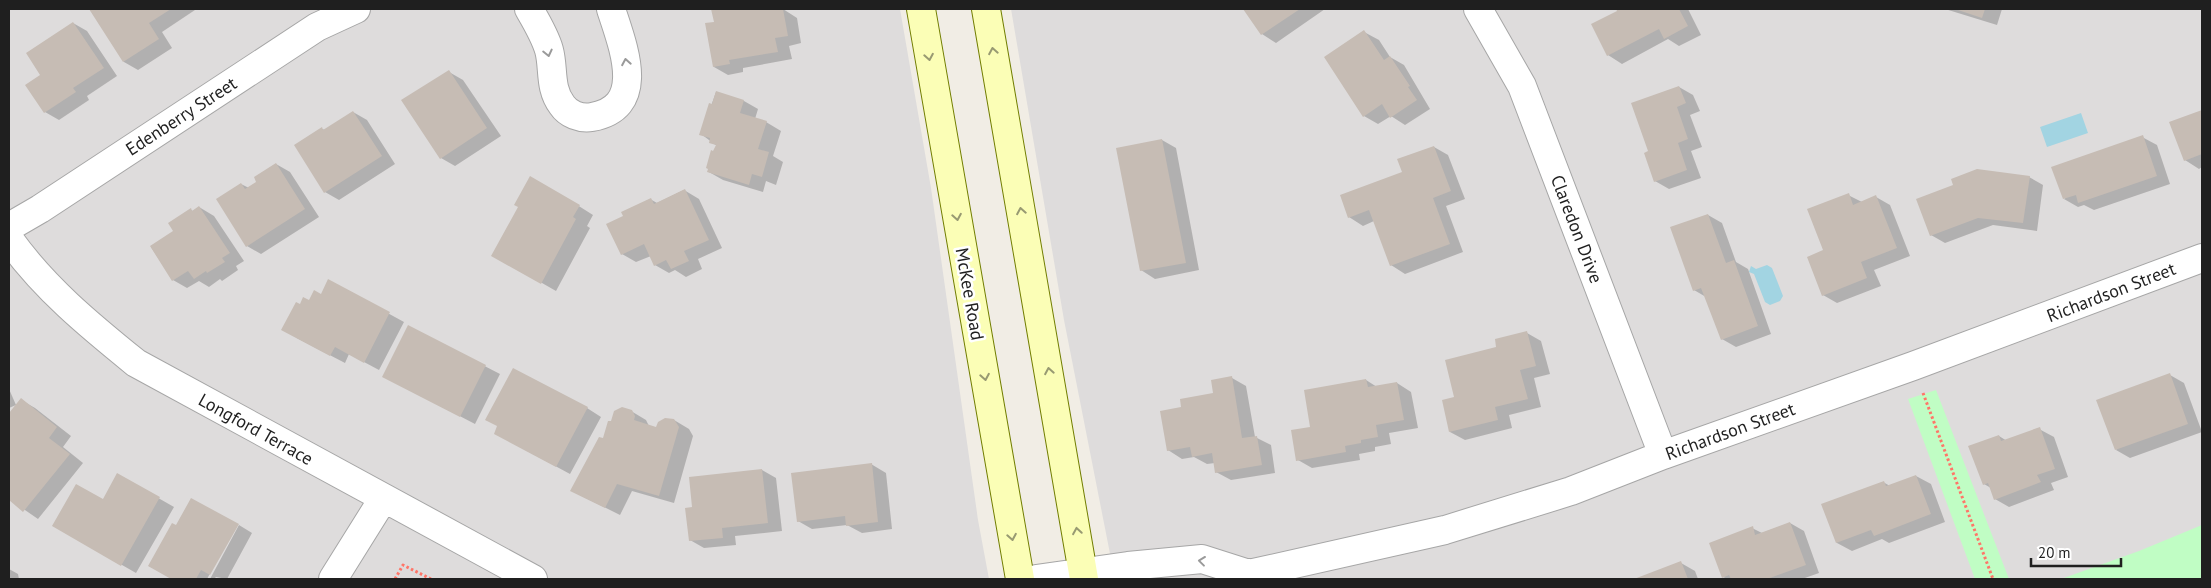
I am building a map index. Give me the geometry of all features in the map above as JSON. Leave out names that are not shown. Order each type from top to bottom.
[{"type":"main road","name":"McKee Road","points":[[921,9],[1020,579]]},
{"type":"main road","points":[[986,9],[1084,576]]},
{"type":"street","name":"Edenberry Street","points":[[9,227],[56,199],[317,27],[356,9]]},
{"type":"street","points":[[528,9],[549,50],[554,90],[562,106],[574,115],[590,117],[604,113],[617,105],[626,91],[628,73],[626,56],[611,9]]},
{"type":"street","name":"Claredon Drive","points":[[1478,9],[1522,86],[1663,455]]},
{"type":"street","name":"Longford Terrace","points":[[9,239],[46,284],[85,322],[136,363],[533,579]]},
{"type":"street","name":"Richardson Street","points":[[1084,576],[1202,559],[1246,577],[1444,530],[1571,491],[1663,455],[1913,366],[2202,258]]},
{"type":"street","points":[[333,579],[383,499]]},
{"type":"street","points":[[1036,579],[1084,576]]},
{"type":"path","points":[[1913,366],[1993,579]]},
{"type":"path","points":[[395,579],[404,565],[431,579]]},
{"type":"shaded area","points":[[9,9],[900,9],[931,188],[978,520],[989,579],[9,579]]},
{"type":"shaded area","points":[[1011,9],[2202,9],[2202,579],[1115,579],[1064,320]]},
{"type":"green space","points":[[1936,390],[2009,579],[1975,579],[1908,399]]},
{"type":"green space","points":[[2202,525],[2202,579],[2061,579],[2139,551]]},
{"type":"water","points":[[2081,113],[2088,133],[2047,147],[2040,127]]},
{"type":"water","points":[[1767,265],[1772,268],[1783,296],[1780,301],[1770,305],[1765,302],[1754,274],[1749,272],[1751,266],[1756,269]]},
{"type":"building","points":[[89,9],[171,9],[149,23],[159,39],[123,62]]},
{"type":"building","points":[[711,9],[783,9],[788,36],[775,38],[778,52],[729,60],[730,64],[713,67],[705,23],[714,22]]},
{"type":"building","points":[[1243,9],[1300,9],[1261,35]]},
{"type":"building","points":[[1616,9],[1679,9],[1688,26],[1664,39],[1659,29],[1607,56],[1591,24],[1617,11]]},
{"type":"building","points":[[1955,9],[1985,9],[1982,18]]},
{"type":"building","points":[[73,22],[104,68],[73,88],[76,92],[44,113],[25,85],[40,75],[26,53]]},
{"type":"building","points":[[1364,30],[1384,60],[1390,56],[1417,100],[1390,118],[1382,104],[1363,117],[1324,57]]},
{"type":"building","points":[[449,70],[487,128],[440,159],[401,100]]},
{"type":"building","points":[[1679,86],[1686,103],[1677,107],[1688,139],[1678,143],[1687,170],[1654,182],[1644,153],[1648,151],[1631,103]]},
{"type":"building","points":[[716,91],[744,100],[740,113],[767,121],[758,149],[769,152],[762,177],[752,174],[749,185],[707,172],[708,169],[706,168],[711,150],[713,151],[716,145],[709,143],[710,138],[699,135],[709,103],[712,104]]},
{"type":"building","points":[[2202,110],[2202,154],[2184,161],[2169,122]]},
{"type":"building","points":[[353,111],[382,156],[324,193],[294,145],[322,127],[323,130]]},
{"type":"building","points":[[2143,135],[2157,176],[2078,203],[2076,195],[2063,199],[2051,167]]},
{"type":"building","points":[[1162,139],[1186,263],[1140,271],[1116,148]]},
{"type":"building","points":[[1434,146],[1451,191],[1433,198],[1450,244],[1390,266],[1369,210],[1348,218],[1340,195],[1402,172],[1397,159]]},
{"type":"building","points":[[276,163],[305,209],[246,247],[216,199],[241,183],[245,189],[256,182],[254,177]]},
{"type":"building","points":[[1977,169],[2030,176],[2023,223],[1978,218],[1930,236],[1916,199],[1953,185],[1951,179]]},
{"type":"building","points":[[530,176],[580,205],[573,217],[576,219],[541,284],[491,256],[518,207],[514,205]]},
{"type":"building","points":[[685,189],[709,240],[684,251],[689,261],[671,269],[666,260],[654,266],[644,244],[621,255],[606,224],[623,216],[621,212],[651,198],[654,204]]},
{"type":"building","points":[[1849,193],[1853,205],[1876,195],[1897,248],[1861,262],[1867,278],[1822,296],[1807,257],[1823,250],[1807,209]]},
{"type":"building","points":[[199,206],[230,253],[222,258],[225,262],[207,273],[206,271],[194,279],[188,271],[172,281],[150,246],[173,231],[168,223],[191,208],[192,211]]},
{"type":"building","points":[[1708,214],[1726,263],[1734,260],[1758,326],[1721,340],[1701,288],[1693,291],[1670,227]]},
{"type":"building","points":[[328,279],[390,312],[364,363],[335,347],[330,356],[281,330],[296,302],[300,304],[303,297],[309,300],[314,290],[321,294]]},
{"type":"building","points":[[408,325],[486,365],[460,417],[382,377]]},
{"type":"building","points":[[1527,331],[1536,366],[1520,370],[1528,399],[1495,407],[1498,420],[1449,432],[1442,400],[1454,397],[1445,360],[1496,347],[1495,339]]},
{"type":"building","points":[[513,368],[588,407],[556,467],[494,434],[497,426],[485,420]]},
{"type":"building","points":[[2170,373],[2188,424],[2115,450],[2096,400]]},
{"type":"building","points":[[1232,376],[1242,438],[1257,436],[1262,465],[1215,473],[1212,453],[1192,457],[1190,447],[1167,451],[1160,411],[1181,407],[1180,399],[1213,393],[1211,380]]},
{"type":"building","points":[[1366,379],[1368,387],[1397,382],[1404,420],[1376,425],[1378,437],[1361,440],[1361,443],[1345,446],[1346,452],[1296,461],[1291,430],[1310,427],[1304,390]]},
{"type":"building","points":[[21,398],[57,427],[49,438],[70,454],[23,512],[9,500],[9,413]]},
{"type":"building","points":[[622,407],[632,410],[635,416],[634,420],[656,427],[658,422],[665,418],[674,419],[679,427],[659,496],[617,484],[605,508],[570,491],[599,437],[603,438],[608,421],[611,421],[614,411]]},
{"type":"building","points":[[2040,427],[2055,469],[2037,475],[2041,482],[1994,500],[1988,483],[1983,485],[1968,446],[1999,435],[2001,441]]},
{"type":"building","points":[[872,463],[878,522],[846,526],[845,516],[797,522],[791,473]]},
{"type":"building","points":[[762,469],[768,523],[722,528],[723,538],[689,541],[685,508],[692,507],[689,477]]},
{"type":"building","points":[[117,473],[160,497],[121,566],[52,526],[76,484],[103,499]]},
{"type":"building","points":[[1916,475],[1931,514],[1874,536],[1871,530],[1836,543],[1821,504],[1884,481],[1886,486]]},
{"type":"building","points":[[191,498],[239,524],[210,575],[201,570],[196,579],[171,579],[148,566],[172,523],[176,525]]},
{"type":"building","points":[[1790,522],[1806,565],[1767,579],[1731,579],[1729,575],[1722,578],[1709,543],[1753,526],[1755,535]]},
{"type":"building","points":[[1681,561],[1688,579],[1634,579]]}]
